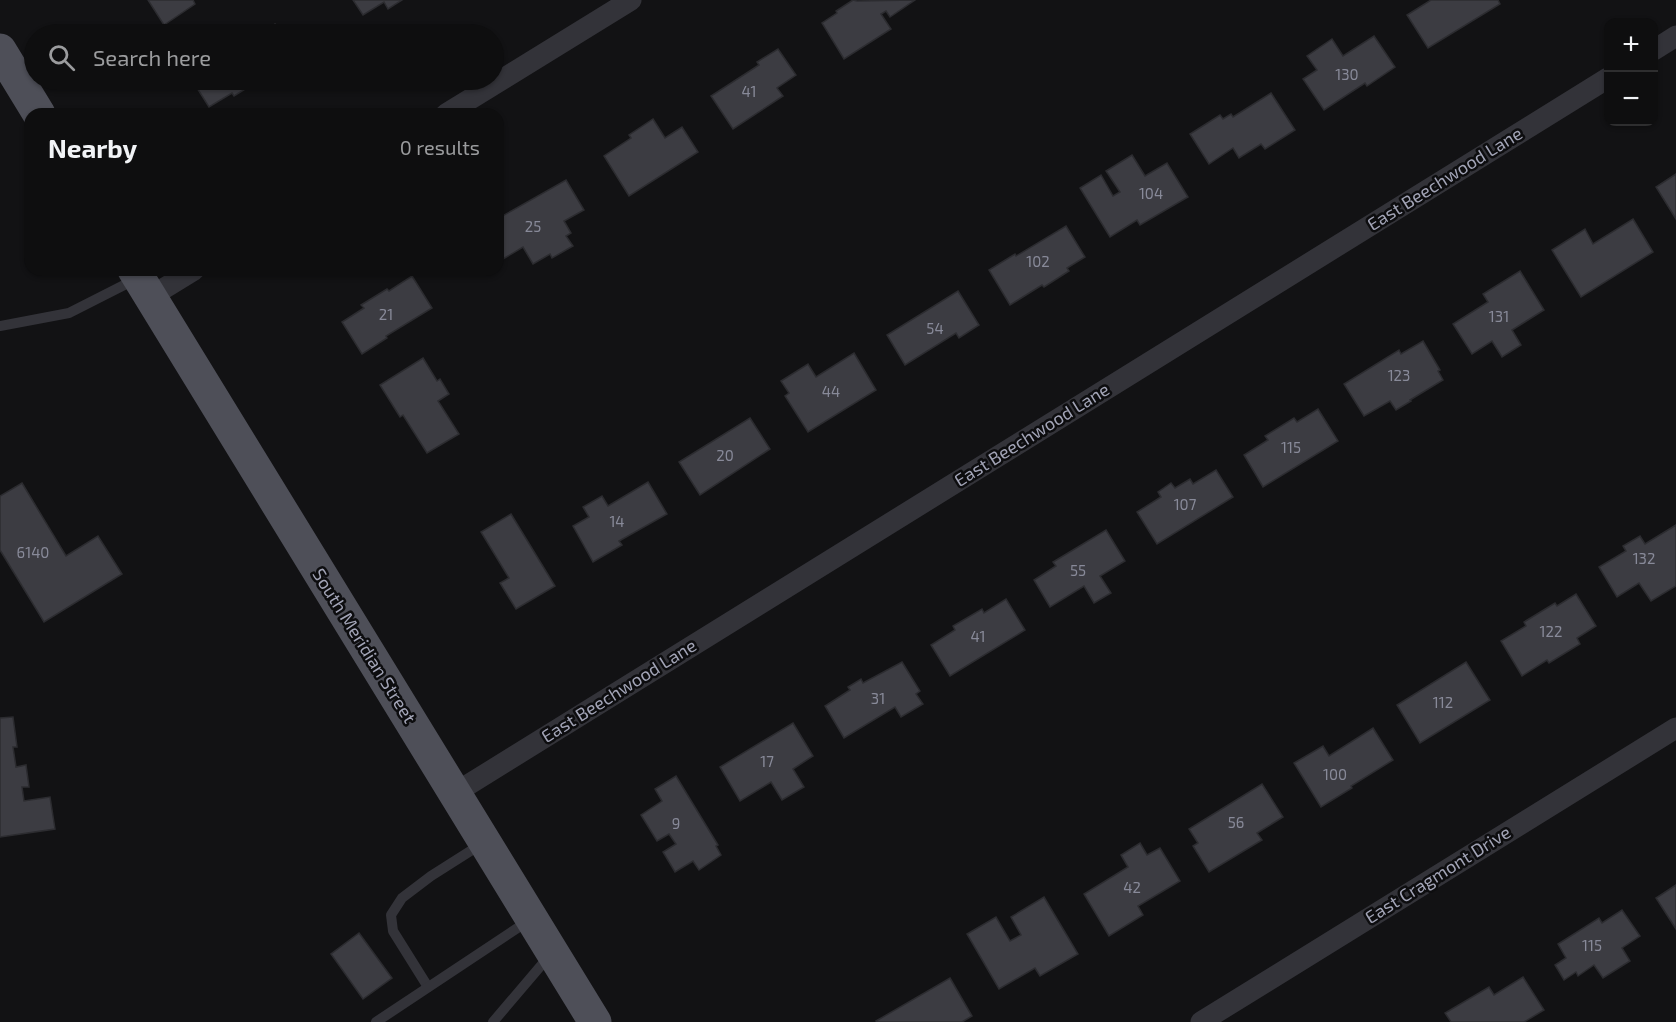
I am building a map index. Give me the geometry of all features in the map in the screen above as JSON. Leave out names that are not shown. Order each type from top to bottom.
[{"type":"main road","points":[[0,50],[24,89]]},
{"type":"main road","points":[[24,90],[35,108]]},
{"type":"main road","name":"South Meridian Street","points":[[141,281],[595,1022]]},
{"type":"street","points":[[504,78],[631,0]]},
{"type":"street","points":[[1658,47],[1676,36]]},
{"type":"street","name":"East Beechwood Lane","points":[[455,793],[1604,80]]},
{"type":"street","points":[[456,108],[485,90]]},
{"type":"street","points":[[141,281],[165,276]]},
{"type":"street","name":"East Cragmont Drive","points":[[1201,1022],[1676,728]]},
{"type":"lane","points":[[0,326],[69,313],[141,281]]},
{"type":"lane","points":[[428,987],[393,931],[391,915],[402,898],[431,876],[485,842]]},
{"type":"lane","points":[[376,1022],[531,918]]},
{"type":"lane","points":[[493,1022],[552,953]]},
{"type":"building","points":[[148,0],[193,0],[195,4],[163,24]]},
{"type":"building","points":[[353,0],[402,0],[388,9],[384,2],[363,15]]},
{"type":"building","points":[[853,0],[915,0],[890,17],[886,11],[881,14],[891,29],[844,59],[822,23]]},
{"type":"building","points":[[1431,0],[1498,0],[1500,4],[1428,48],[1407,15]]},
{"type":"building","points":[[1374,36],[1395,67],[1367,86],[1365,83],[1324,110],[1303,79],[1317,70],[1307,56],[1332,39],[1343,56]]},
{"type":"building","points":[[778,49],[796,75],[777,88],[783,96],[733,129],[711,96],[759,65],[757,62]]},
{"type":"building","points":[[198,90],[244,90],[234,96],[232,93],[209,107]]},
{"type":"building","points":[[1271,93],[1295,130],[1265,149],[1261,144],[1239,158],[1233,148],[1209,164],[1190,134],[1220,115],[1223,119],[1231,114],[1233,117]]},
{"type":"building","points":[[653,119],[665,138],[682,127],[698,152],[629,196],[604,156],[631,138],[629,135]]},
{"type":"building","points":[[1132,155],[1145,176],[1167,163],[1188,197],[1140,225],[1137,220],[1110,237],[1080,188],[1101,175],[1113,196],[1120,192],[1106,171]]},
{"type":"building","points":[[1676,174],[1676,219],[1656,187]]},
{"type":"building","points":[[566,180],[584,210],[564,221],[571,233],[566,236],[573,246],[552,258],[550,254],[533,264],[523,247],[504,258],[504,215]]},
{"type":"building","points":[[1633,219],[1653,252],[1581,297],[1552,250],[1585,229],[1593,244]]},
{"type":"building","points":[[1066,226],[1085,257],[1067,268],[1069,271],[1044,287],[1042,285],[1010,305],[989,270]]},
{"type":"building","points":[[1520,271],[1544,310],[1512,330],[1521,345],[1502,357],[1492,341],[1472,354],[1453,324],[1488,302],[1483,294]]},
{"type":"building","points":[[412,276],[432,308],[386,336],[387,338],[362,354],[342,322],[364,308],[361,305]]},
{"type":"building","points":[[958,291],[979,325],[959,338],[956,333],[905,365],[887,335]]},
{"type":"building","points":[[1423,341],[1440,370],[1438,371],[1443,380],[1396,410],[1390,401],[1364,416],[1344,384],[1399,350],[1401,354]]},
{"type":"building","points":[[854,353],[876,390],[808,432],[785,396],[789,393],[781,381],[808,364],[816,377]]},
{"type":"building","points":[[423,358],[437,381],[440,379],[449,394],[438,401],[459,434],[427,453],[403,415],[400,417],[380,385]]},
{"type":"building","points":[[1318,409],[1338,441],[1263,487],[1244,455],[1268,440],[1265,436],[1294,418],[1297,422]]},
{"type":"building","points":[[750,418],[770,449],[700,495],[679,462]]},
{"type":"building","points":[[1216,470],[1233,497],[1157,544],[1137,512],[1161,497],[1158,492],[1171,483],[1175,488],[1190,479],[1193,484]]},
{"type":"building","points":[[648,482],[667,514],[619,541],[622,545],[593,562],[573,526],[589,517],[583,507],[602,496],[608,506]]},
{"type":"building","points":[[22,483],[66,556],[98,536],[122,574],[44,622],[0,550],[0,496]]},
{"type":"building","points":[[511,514],[555,586],[516,609],[500,583],[509,578],[481,532]]},
{"type":"building","points":[[1676,525],[1676,586],[1651,601],[1639,583],[1617,597],[1599,567],[1626,551],[1623,546],[1640,536],[1645,544]]},
{"type":"building","points":[[1106,530],[1125,561],[1100,576],[1111,593],[1094,603],[1084,586],[1050,607],[1034,580],[1056,566],[1053,562]]},
{"type":"building","points":[[1576,594],[1596,626],[1577,638],[1580,644],[1549,663],[1547,660],[1522,676],[1501,641],[1526,626],[1524,622],[1555,603],[1557,606]]},
{"type":"building","points":[[1006,599],[1025,630],[950,676],[931,645],[955,630],[953,626],[982,609],[984,613]]},
{"type":"building","points":[[902,662],[920,691],[916,694],[923,704],[901,717],[895,707],[844,738],[825,706],[850,690],[848,687],[861,679],[863,683]]},
{"type":"building","points":[[1466,662],[1490,700],[1420,743],[1397,705]]},
{"type":"building","points":[[13,717],[17,747],[13,747],[16,767],[26,765],[29,787],[22,787],[24,801],[50,797],[55,829],[0,837],[0,718]]},
{"type":"building","points":[[793,723],[813,756],[793,769],[804,787],[782,800],[771,782],[740,801],[720,767]]},
{"type":"building","points":[[1373,728],[1393,760],[1321,807],[1294,763],[1323,746],[1329,756]]},
{"type":"building","points":[[676,776],[718,845],[716,846],[721,855],[699,870],[693,861],[675,872],[663,852],[676,844],[669,834],[657,841],[641,815],[662,801],[655,789]]},
{"type":"building","points":[[1262,784],[1283,817],[1257,833],[1262,840],[1209,872],[1193,846],[1198,843],[1189,829]]},
{"type":"building","points":[[1140,843],[1147,855],[1160,848],[1180,881],[1138,906],[1143,915],[1109,936],[1084,894],[1128,867],[1121,855]]},
{"type":"building","points":[[1676,885],[1676,929],[1656,898]]},
{"type":"building","points":[[1044,897],[1078,954],[1040,976],[1035,968],[999,989],[967,934],[996,917],[1010,941],[1021,935],[1011,917]]},
{"type":"building","points":[[1622,910],[1640,936],[1622,948],[1630,961],[1603,978],[1594,965],[1578,976],[1576,972],[1564,980],[1555,965],[1566,958],[1558,944],[1599,918],[1602,923]]},
{"type":"building","points":[[359,933],[392,978],[363,999],[331,954]]},
{"type":"building","points":[[1523,977],[1544,1010],[1524,1022],[1451,1022],[1445,1013],[1489,987],[1494,995]]},
{"type":"building","points":[[950,978],[972,1016],[962,1022],[876,1021]]}]
